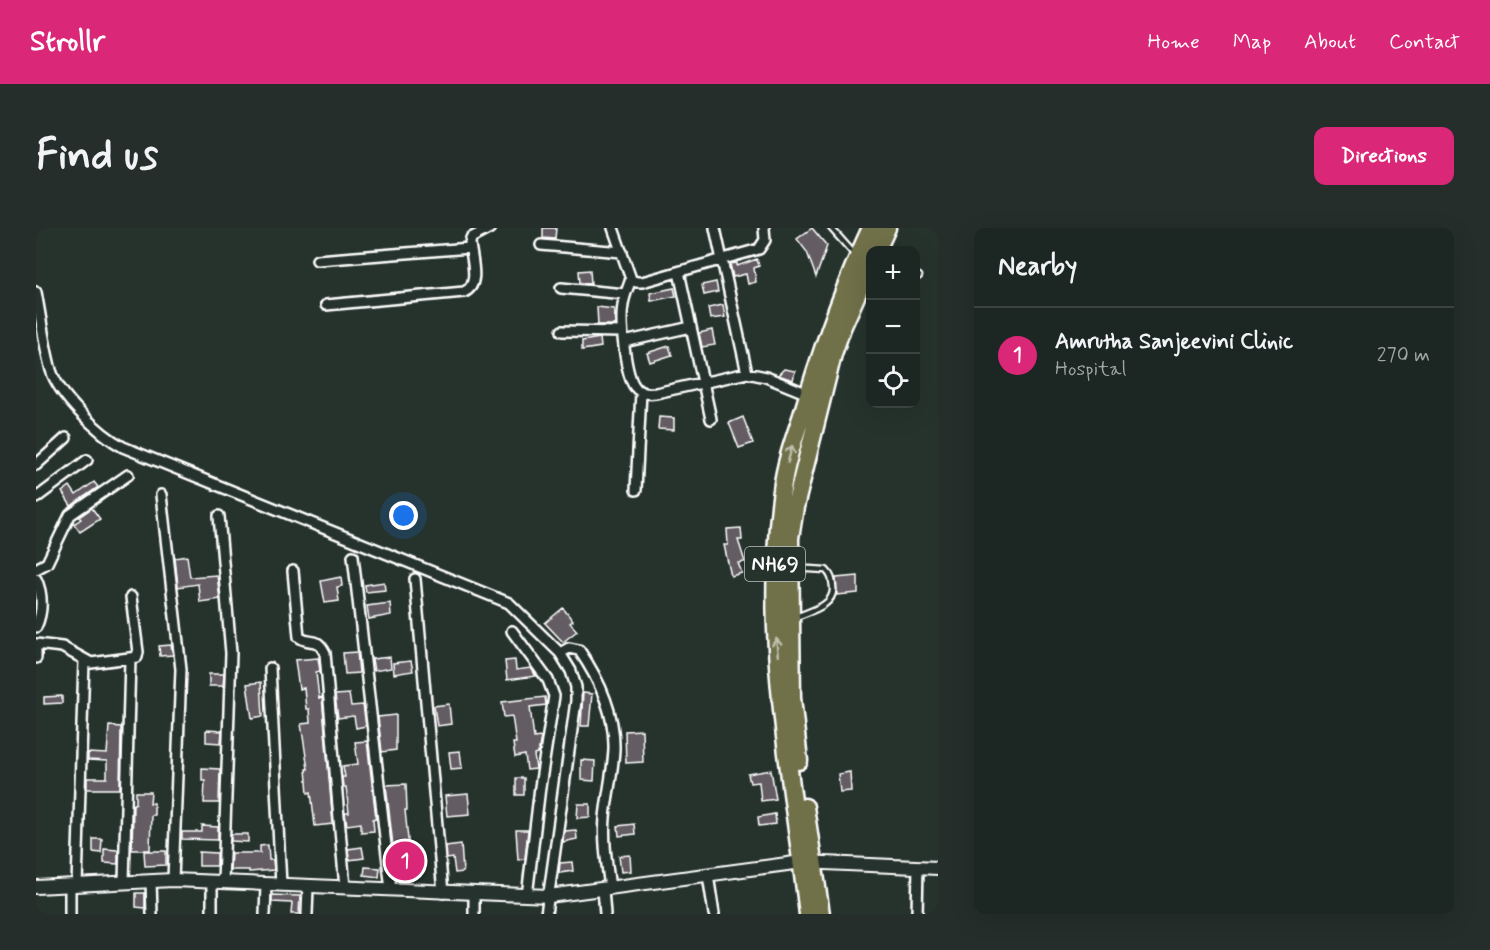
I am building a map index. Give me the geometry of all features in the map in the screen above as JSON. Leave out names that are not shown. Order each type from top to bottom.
[{"type":"highway","name":"NH69","points":[[808,914],[808,862],[792,698],[790,568],[783,537],[795,507],[833,354],[865,272],[871,228]]},
{"type":"highway","points":[[879,246],[887,228]]},
{"type":"highway","name":"NH69","points":[[821,914],[808,862],[781,707],[775,623],[783,537],[782,489],[808,394],[865,272]]},
{"type":"main road","points":[[36,887],[173,880],[539,896],[808,862],[938,868]]},
{"type":"street","points":[[326,304],[464,292],[474,283],[471,238],[490,228]]},
{"type":"street","points":[[613,228],[631,279],[622,307],[623,337],[630,379],[635,388],[641,392],[656,393],[747,373],[766,377],[808,394]]},
{"type":"street","points":[[715,228],[747,373]]},
{"type":"street","points":[[631,279],[642,282],[759,249],[765,240],[765,228]]},
{"type":"street","points":[[541,245],[622,252]]},
{"type":"street","points":[[317,260],[470,248]]},
{"type":"street","points":[[679,272],[711,419]]},
{"type":"street","points":[[561,288],[625,294]]},
{"type":"street","points":[[36,292],[52,372],[72,402],[109,439],[123,447],[509,603],[560,653],[571,670],[576,687],[576,701],[539,896]]},
{"type":"street","points":[[562,332],[623,337],[691,327]]},
{"type":"street","points":[[636,489],[641,392]]},
{"type":"street","points":[[36,465],[66,438]]},
{"type":"street","points":[[36,498],[87,460]]},
{"type":"street","points":[[36,569],[47,563],[70,515],[128,475]]},
{"type":"street","points":[[161,495],[181,669],[173,880]]},
{"type":"street","points":[[212,914],[218,883],[231,653],[219,516]]},
{"type":"street","points":[[353,556],[391,890]]},
{"type":"street","points":[[292,571],[299,637],[302,640],[316,641],[325,653],[345,888]]},
{"type":"street","points":[[36,579],[41,600],[40,620],[36,627]]},
{"type":"street","points":[[415,579],[442,893]]},
{"type":"street","points":[[36,644],[62,647],[91,663],[136,657],[138,655],[131,597]]},
{"type":"street","points":[[512,631],[548,680],[554,696],[540,787],[539,896],[546,914]]},
{"type":"street","points":[[560,653],[569,648],[579,650],[602,690],[612,721],[614,750],[604,821],[607,888],[605,914]]},
{"type":"street","points":[[36,649],[36,658]]},
{"type":"street","points":[[124,882],[130,659]]},
{"type":"street","points":[[70,914],[74,885],[84,661]]},
{"type":"street","points":[[270,668],[281,885]]},
{"type":"street","points":[[917,914],[918,867]]},
{"type":"street","points":[[708,875],[714,914]]},
{"type":"street","points":[[152,881],[152,914]]},
{"type":"street","points":[[265,914],[266,885]]},
{"type":"street","points":[[307,914],[308,887]]},
{"type":"street","points":[[474,894],[474,914]]},
{"type":"lane","points":[[831,228],[865,272]]},
{"type":"lane","points":[[790,568],[826,570],[832,578],[834,594],[828,603],[791,620]]},
{"type":"building","points":[[543,228],[556,228],[555,239],[543,238]]},
{"type":"building","points":[[812,228],[827,246],[816,277],[807,252],[797,239]]},
{"type":"building","points":[[757,259],[759,266],[754,268],[756,282],[748,284],[746,274],[733,277],[730,264],[737,263],[737,266]]},
{"type":"building","points":[[590,270],[591,284],[580,283],[579,271]]},
{"type":"building","points":[[716,282],[718,292],[704,295],[702,285]]},
{"type":"building","points":[[674,288],[676,296],[651,301],[650,293]]},
{"type":"building","points":[[723,305],[725,317],[710,319],[708,308]]},
{"type":"building","points":[[597,307],[614,309],[615,325],[598,325]]},
{"type":"building","points":[[712,330],[715,345],[702,347],[699,333]]},
{"type":"building","points":[[600,338],[601,347],[582,350],[582,341]]},
{"type":"building","points":[[669,346],[672,355],[650,362],[647,353]]},
{"type":"building","points":[[784,369],[795,371],[793,380],[778,375]]},
{"type":"building","points":[[659,417],[674,418],[674,430],[658,429]]},
{"type":"building","points":[[743,417],[753,443],[739,448],[729,423]]},
{"type":"building","points":[[94,482],[98,487],[71,506],[62,492],[70,486],[76,495]]},
{"type":"building","points":[[92,508],[100,519],[80,532],[74,524],[81,519],[79,517]]},
{"type":"building","points":[[741,528],[742,540],[738,540],[745,562],[738,563],[742,573],[731,576],[724,545],[728,545],[727,529]]},
{"type":"building","points":[[187,556],[190,577],[217,575],[220,599],[200,602],[198,584],[178,587],[175,558]]},
{"type":"building","points":[[858,576],[858,593],[837,595],[836,578]]},
{"type":"building","points":[[341,577],[342,586],[337,587],[339,601],[325,603],[321,581]]},
{"type":"building","points":[[384,582],[385,590],[366,592],[365,585]]},
{"type":"building","points":[[390,603],[391,615],[369,619],[367,606]]},
{"type":"building","points":[[563,608],[573,621],[570,623],[577,631],[563,642],[545,623]]},
{"type":"building","points":[[171,645],[173,655],[160,656],[159,646]]},
{"type":"building","points":[[357,652],[359,673],[345,674],[343,653]]},
{"type":"building","points":[[390,657],[391,668],[374,671],[372,659]]},
{"type":"building","points":[[318,658],[320,671],[316,672],[319,698],[322,697],[333,824],[315,826],[311,792],[308,793],[306,769],[308,769],[301,724],[310,723],[309,709],[306,709],[304,688],[299,689],[295,660]]},
{"type":"building","points":[[515,660],[516,670],[531,668],[536,676],[507,680],[505,661]]},
{"type":"building","points":[[411,661],[413,671],[394,674],[393,663]]},
{"type":"building","points":[[209,674],[224,674],[223,686],[209,686]]},
{"type":"building","points":[[261,682],[263,716],[252,718],[247,684]]},
{"type":"building","points":[[583,693],[592,694],[589,726],[581,726]]},
{"type":"building","points":[[349,694],[351,706],[363,705],[366,726],[356,728],[354,716],[338,718],[335,695]]},
{"type":"building","points":[[62,696],[62,703],[44,704],[44,697]]},
{"type":"building","points":[[545,697],[546,705],[530,707],[534,738],[541,737],[538,754],[534,755],[536,769],[527,770],[525,755],[515,757],[513,743],[516,743],[512,716],[504,717],[502,702]]},
{"type":"building","points":[[449,704],[451,724],[437,726],[434,706]]},
{"type":"building","points":[[396,715],[396,750],[382,752],[378,717]]},
{"type":"building","points":[[109,726],[121,727],[120,789],[87,789],[87,778],[107,778],[107,761],[88,760],[88,753],[107,754]]},
{"type":"building","points":[[206,730],[222,731],[221,743],[206,742]]},
{"type":"building","points":[[642,730],[643,762],[626,763],[625,731]]},
{"type":"building","points":[[367,741],[376,818],[373,819],[374,831],[361,832],[361,823],[347,825],[345,813],[349,813],[346,787],[343,787],[342,777],[345,777],[343,766],[358,764],[355,742]]},
{"type":"building","points":[[460,751],[462,768],[451,769],[449,752]]},
{"type":"building","points":[[581,760],[595,761],[594,781],[581,780]]},
{"type":"building","points":[[202,768],[220,769],[219,803],[204,803],[205,780],[202,780]]},
{"type":"building","points":[[771,770],[776,799],[761,801],[759,782],[750,783],[748,774]]},
{"type":"building","points":[[850,772],[851,791],[840,792],[838,774]]},
{"type":"building","points":[[516,778],[524,778],[524,795],[516,795]]},
{"type":"building","points":[[406,784],[407,810],[405,810],[412,879],[397,880],[386,785]]},
{"type":"building","points":[[136,792],[151,792],[150,803],[154,803],[154,815],[151,815],[150,850],[132,850],[133,805],[136,803]]},
{"type":"building","points":[[468,794],[470,814],[447,816],[445,796]]},
{"type":"building","points":[[578,804],[590,804],[590,817],[577,818]]},
{"type":"building","points":[[775,814],[776,824],[759,826],[758,817]]},
{"type":"building","points":[[634,824],[635,834],[619,836],[618,826]]},
{"type":"building","points":[[202,826],[218,827],[218,840],[182,839],[182,832],[202,832]]},
{"type":"building","points":[[516,830],[528,830],[525,859],[518,860]]},
{"type":"building","points":[[576,830],[577,839],[563,842],[564,831]]},
{"type":"building","points":[[231,834],[248,834],[248,842],[231,841]]},
{"type":"building","points":[[93,839],[102,839],[101,853],[93,852]]},
{"type":"building","points":[[461,844],[463,872],[455,873],[453,858],[447,859],[446,846]]},
{"type":"building","points":[[268,845],[269,860],[273,860],[274,870],[249,872],[249,870],[230,870],[231,853],[260,853],[260,846]]},
{"type":"building","points":[[362,847],[364,858],[349,860],[348,849]]},
{"type":"building","points":[[104,849],[118,850],[118,864],[104,863]]},
{"type":"building","points":[[144,851],[166,851],[166,865],[145,866]]},
{"type":"building","points":[[199,852],[217,853],[217,866],[199,866]]},
{"type":"building","points":[[630,855],[631,871],[621,872],[619,856]]},
{"type":"building","points":[[572,862],[573,871],[559,873],[560,863]]},
{"type":"building","points":[[365,867],[380,868],[379,877],[364,875]]},
{"type":"building","points":[[136,893],[145,893],[145,908],[136,907]]},
{"type":"building","points":[[272,895],[300,896],[299,914],[291,914],[292,903],[272,902]]},
{"type":"place","name":"Amrutha Sanjeevini Clinic","points":[[405,861]]}]
